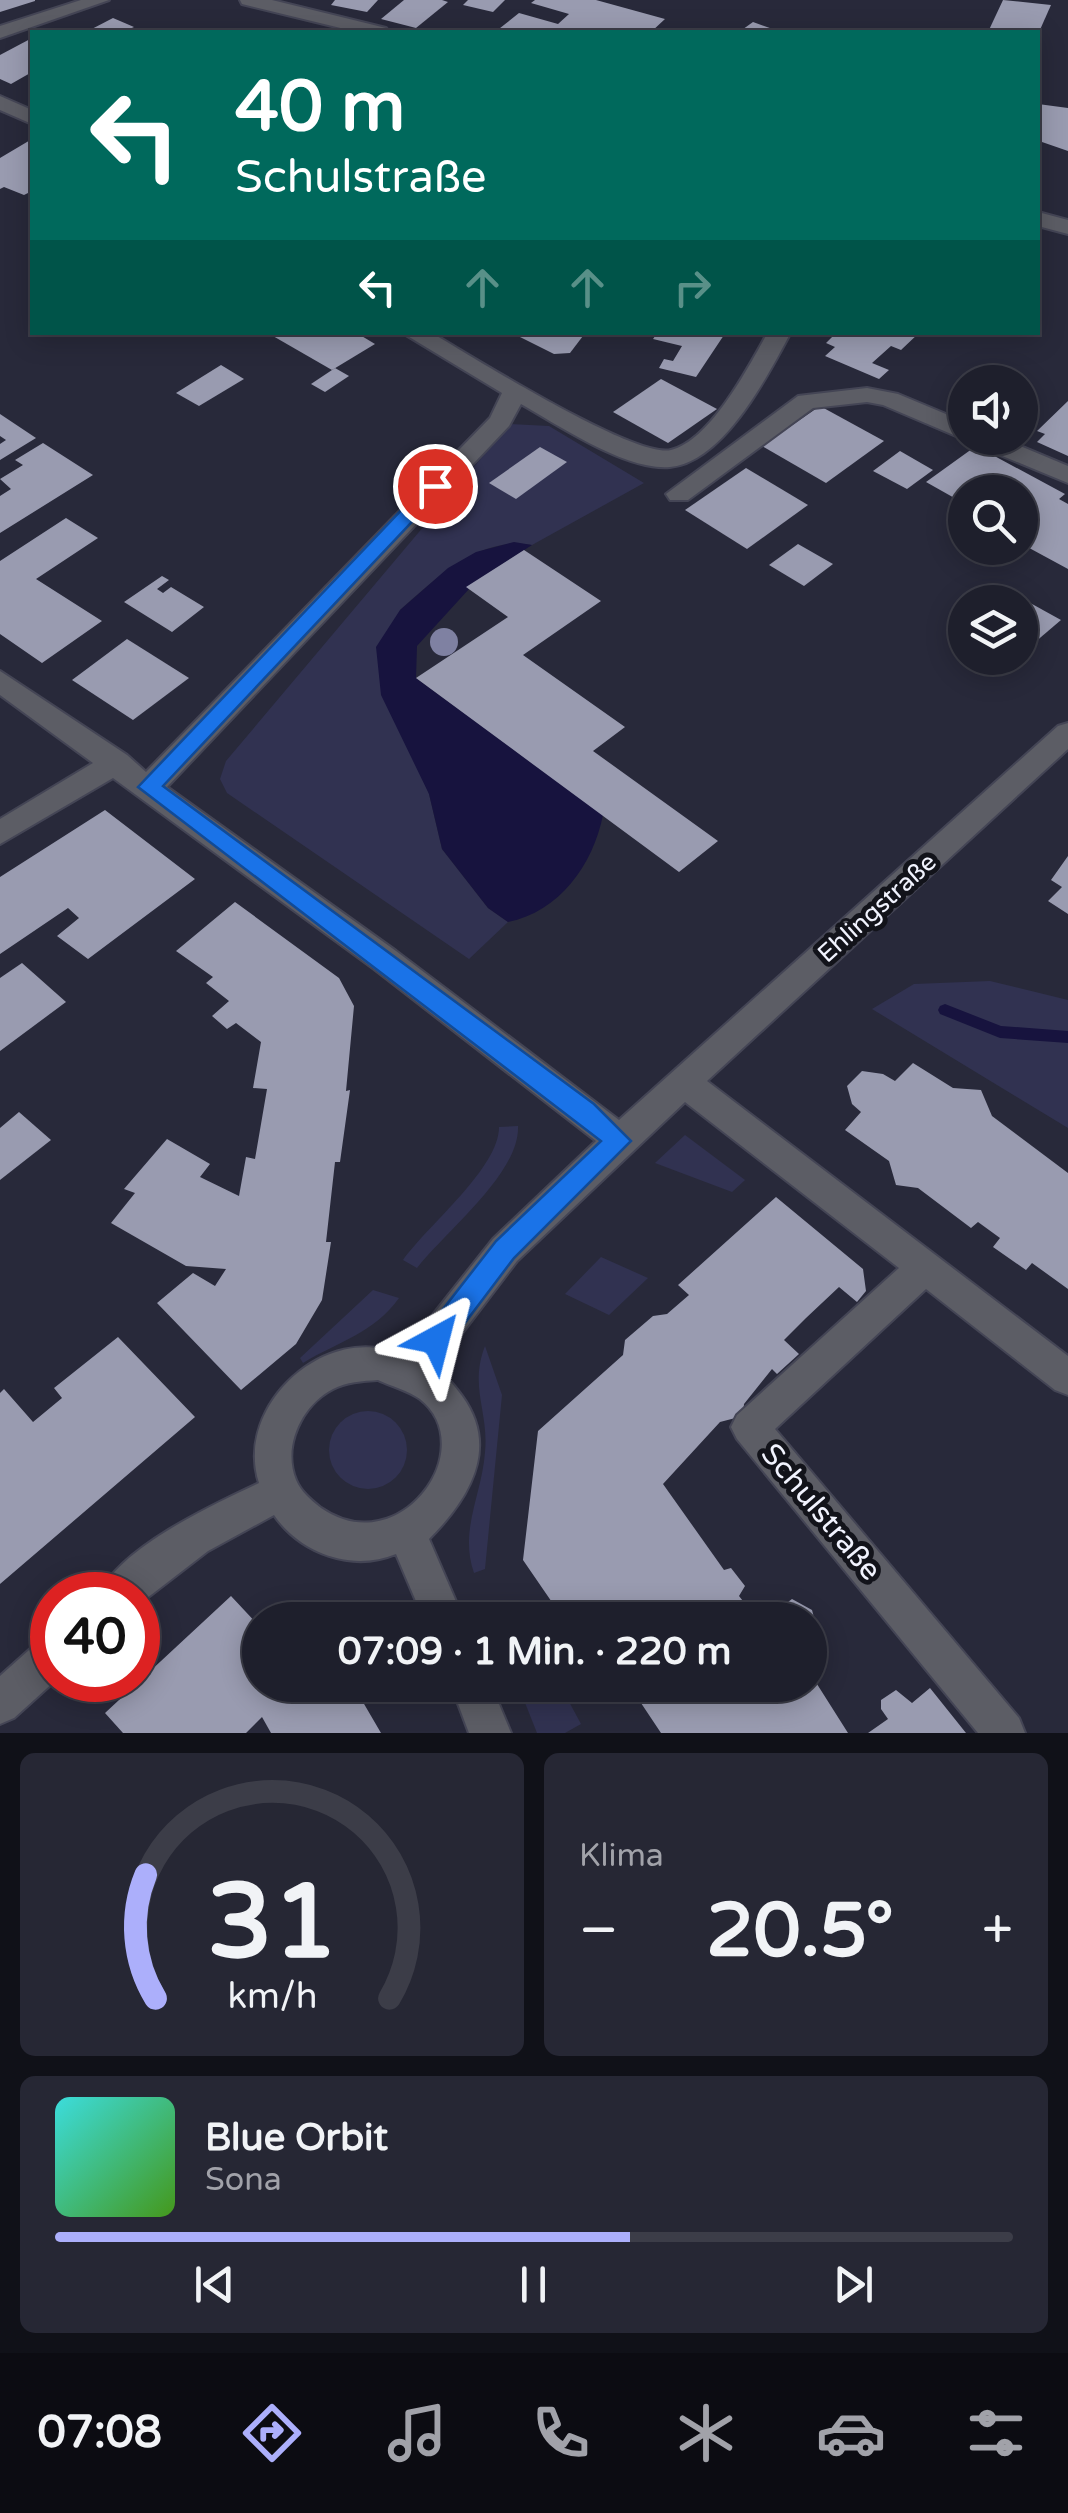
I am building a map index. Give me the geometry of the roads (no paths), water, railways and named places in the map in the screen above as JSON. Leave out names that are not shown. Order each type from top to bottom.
[{"type":"street","points":[[39,0],[56,14]]},
{"type":"street","points":[[0,32],[100,0]]},
{"type":"street","points":[[249,0],[371,30]]},
{"type":"street","points":[[0,102],[30,117]]},
{"type":"street","points":[[1040,219],[1068,227]]},
{"type":"street","points":[[417,335],[637,456],[670,459],[694,448],[731,410],[778,335]]},
{"type":"street","points":[[149,787],[500,421],[515,391]]},
{"type":"street","points":[[679,494],[807,400],[832,395],[878,397],[948,424]]},
{"type":"street","points":[[1020,455],[1068,475]]},
{"type":"street","points":[[0,681],[386,960],[585,1111],[618,1141]]},
{"type":"street","name":"Ehlingstraße","points":[[412,1371],[505,1250],[618,1141],[1068,732]]},
{"type":"street","points":[[0,833],[116,762]]},
{"type":"street","points":[[685,1082],[1068,1378]]},
{"type":"street","name":"Schulstraße","points":[[938,1278],[750,1427],[1004,1733]]},
{"type":"street","points":[[380,1363],[412,1371],[436,1387],[452,1409],[461,1435],[460,1464],[451,1492],[432,1516],[407,1533],[356,1544],[310,1530],[279,1494],[272,1462],[276,1430],[292,1401],[317,1379],[348,1366],[380,1363]]},
{"type":"street","points":[[144,1572],[207,1526],[279,1494]]},
{"type":"street","points":[[407,1533],[436,1602]]},
{"type":"street","points":[[0,1704],[30,1676]]},
{"type":"street","points":[[478,1702],[490,1733]]},
{"type":"waterway","points":[[945,1010],[1000,1032],[1068,1037]]}]
